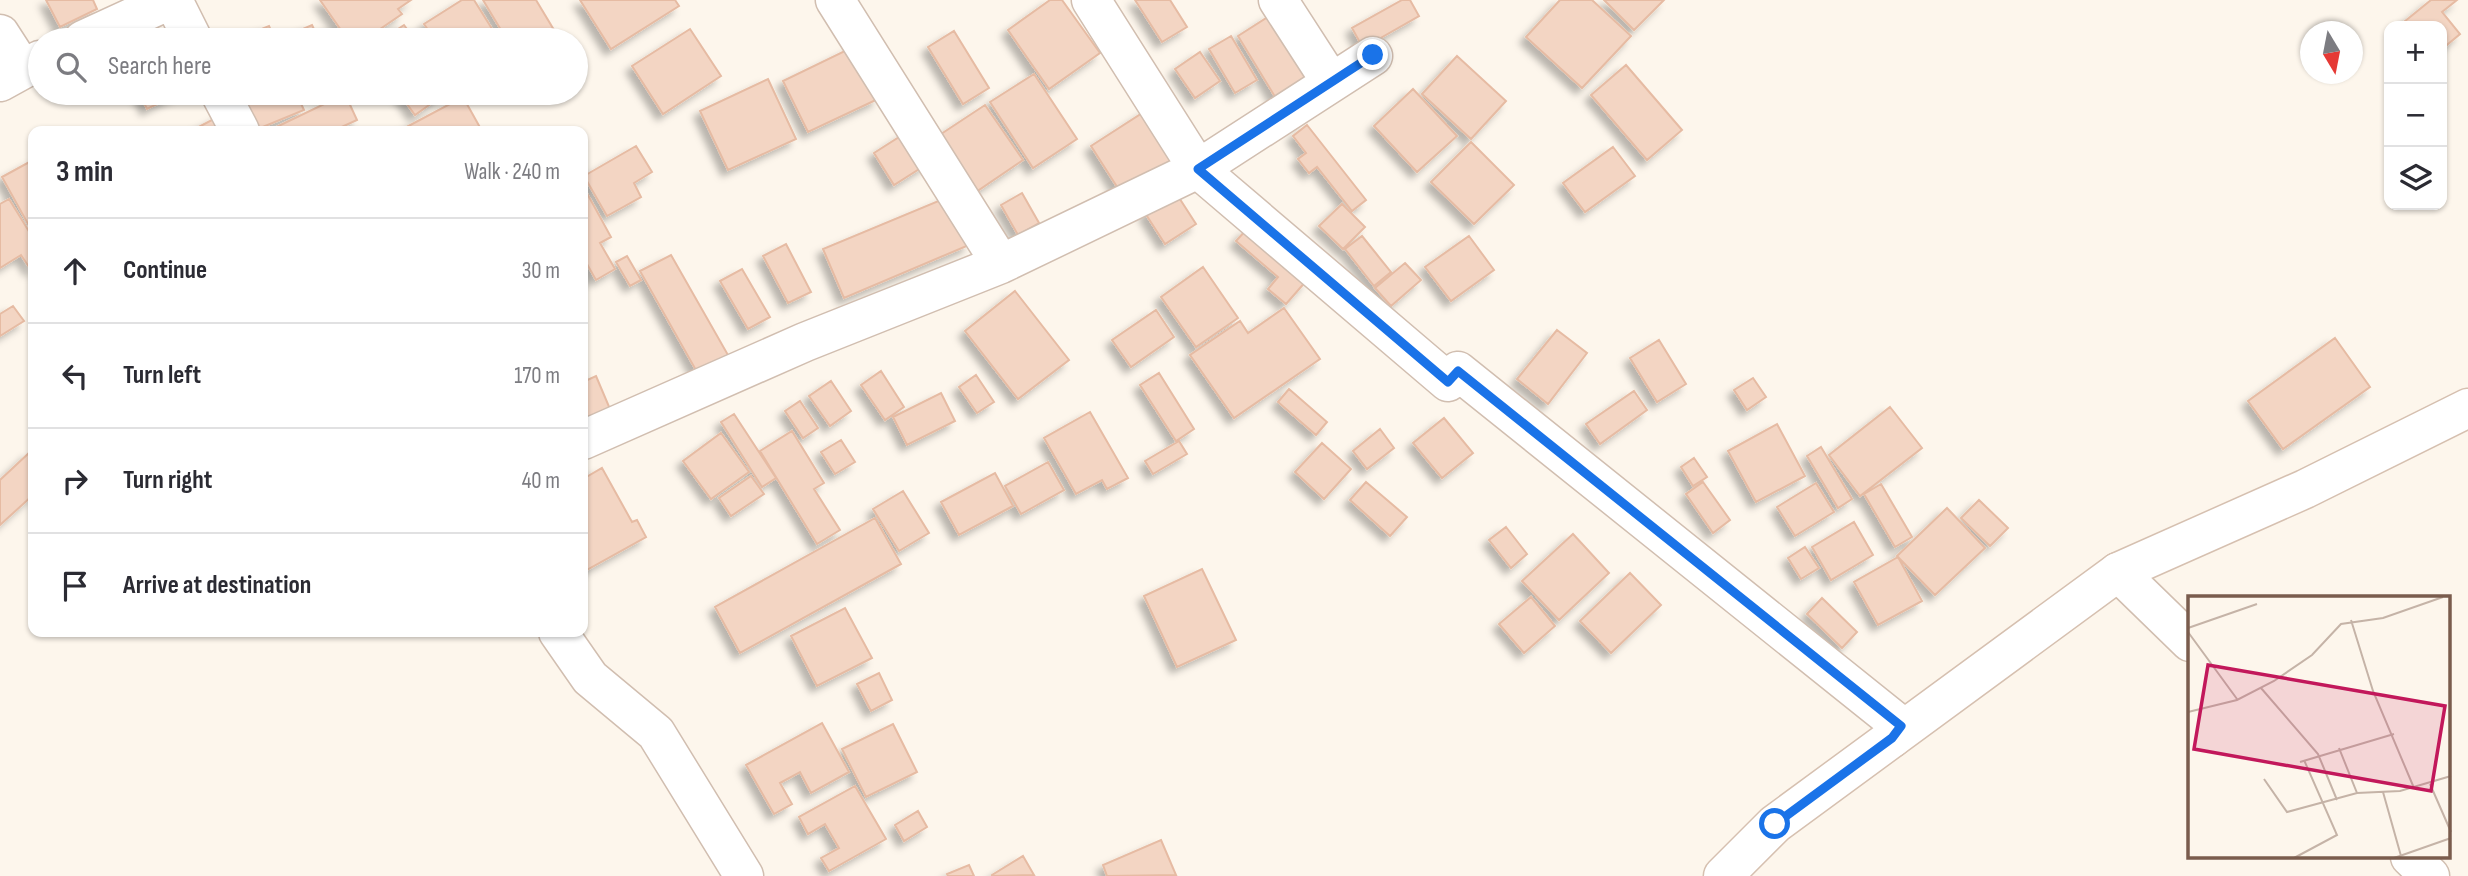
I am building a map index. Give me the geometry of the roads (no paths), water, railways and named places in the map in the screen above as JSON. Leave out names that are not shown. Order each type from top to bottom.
[{"type":"street","points":[[110,28],[172,0],[187,28]]},
{"type":"street","points":[[835,0],[1001,264]]},
{"type":"street","points":[[1090,0],[1198,169],[1448,382],[1458,371],[1901,726],[1892,738]]},
{"type":"street","points":[[1278,0],[1331,82]]},
{"type":"street","points":[[0,34],[21,70]]},
{"type":"street","points":[[588,438],[805,342],[1001,264],[1198,169],[1373,55]]},
{"type":"street","points":[[226,105],[237,126]]},
{"type":"street","points":[[1723,876],[1775,824],[2118,572],[2305,489],[2468,408]]},
{"type":"street","points":[[2118,572],[2188,640]]},
{"type":"street","points":[[561,637],[590,678],[656,733],[744,876]]},
{"type":"street","points":[[2411,858],[2430,876]]}]
